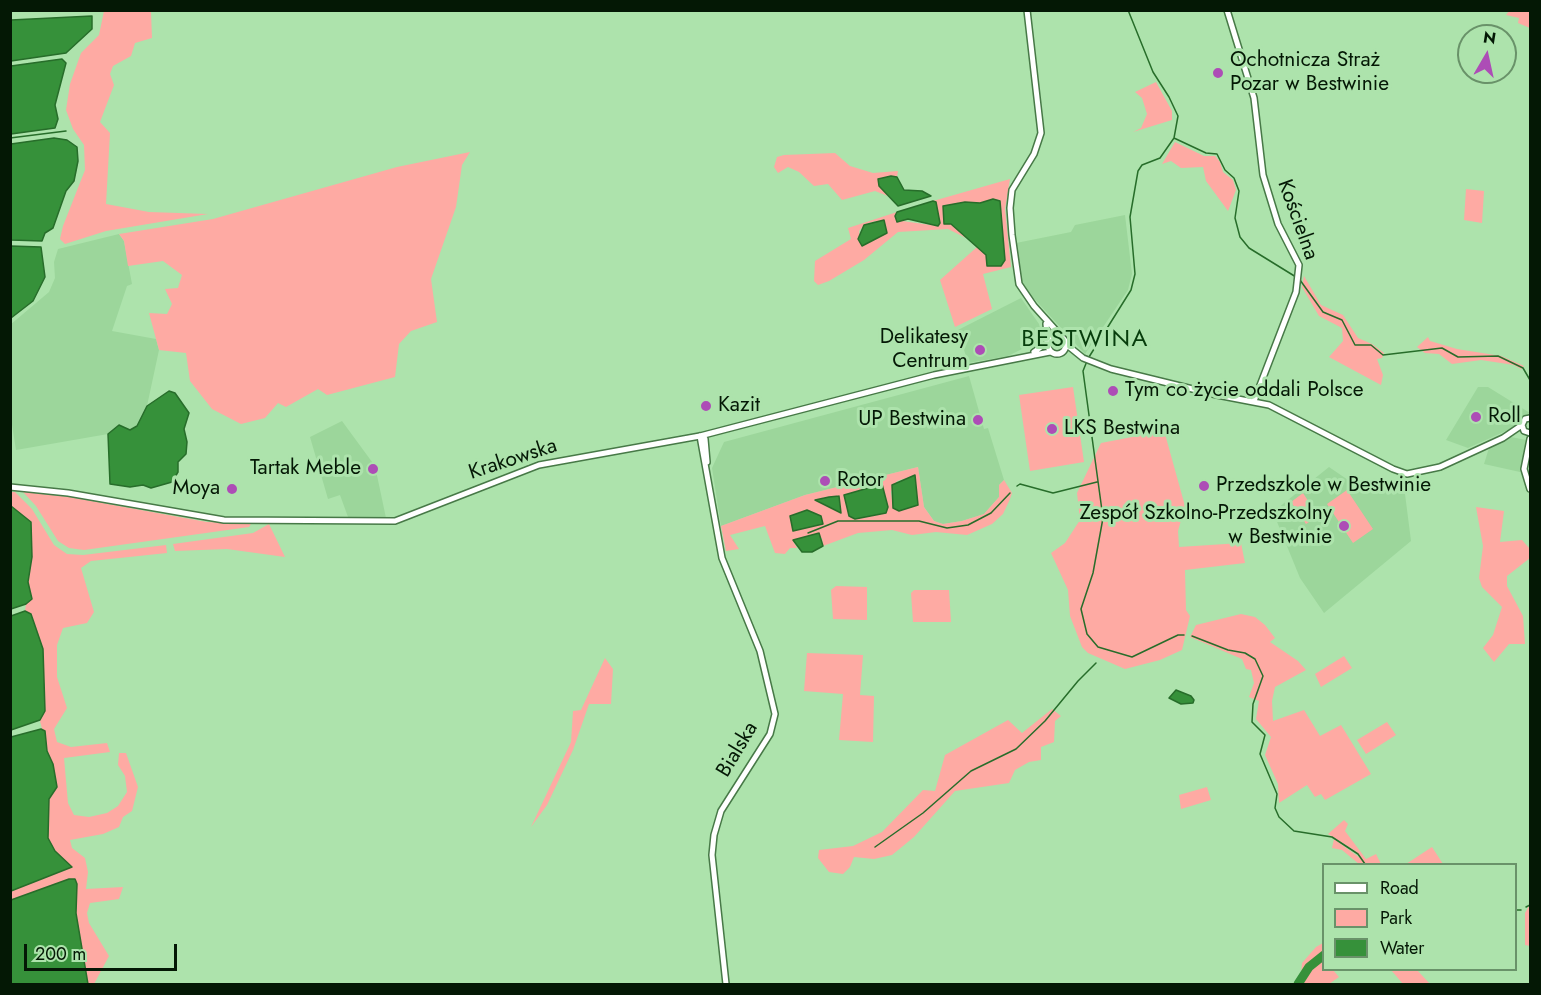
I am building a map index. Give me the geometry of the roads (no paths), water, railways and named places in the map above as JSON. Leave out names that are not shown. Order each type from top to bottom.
[{"type":"street","points":[[1027,10],[1041,133],[1034,154],[1014,185],[1010,215],[1018,280],[1043,317],[1067,345],[1083,358]]},
{"type":"street","name":"Kościelna","points":[[1227,10],[1254,98],[1263,175],[1278,224],[1299,266],[1299,280],[1254,401]]},
{"type":"street","points":[[1043,317],[1050,352],[1083,358],[1137,376],[1216,395],[1254,401],[1284,410],[1393,470],[1407,474],[1440,467],[1505,436],[1522,425],[1525,419],[1530,418]]},
{"type":"street","points":[[1048,342],[1053,336],[1061,336]]},
{"type":"street","name":"Krakowska","points":[[1022,357],[1041,349],[1048,342]]},
{"type":"street","points":[[1061,354],[1067,345]]},
{"type":"street","name":"Krakowska","points":[[10,487],[68,493],[215,519],[395,521],[538,465],[697,437],[934,375],[1050,352]]},
{"type":"street","points":[[1522,425],[1528,432]]},
{"type":"street","points":[[703,444],[720,431]]},
{"type":"street","points":[[1505,436],[1528,432]]},
{"type":"street","name":"Bialska","points":[[697,437],[703,444],[722,558],[758,645],[774,714],[770,734],[721,811],[714,835],[712,855],[726,984]]},
{"type":"street","points":[[1530,439],[1524,469],[1530,489]]},
{"type":"water","points":[[92,16],[92,29],[66,53],[11,61],[11,20]]},
{"type":"water","points":[[62,59],[66,63],[55,105],[58,119],[55,128],[11,134],[11,66]]},
{"type":"water","points":[[54,138],[67,140],[77,147],[78,161],[74,181],[66,191],[53,228],[45,233],[42,241],[11,240],[11,144]]},
{"type":"water","points":[[897,177],[904,190],[922,191],[931,196],[898,206],[879,186],[878,179]]},
{"type":"water","points":[[993,199],[1000,201],[1005,260],[1001,266],[987,266],[986,255],[951,224],[944,224],[943,206],[965,202],[980,203]]},
{"type":"water","points":[[936,202],[940,223],[938,226],[908,219],[897,222],[895,216],[897,212]]},
{"type":"water","points":[[884,220],[887,233],[862,246],[858,239],[864,225]]},
{"type":"water","points":[[11,246],[41,247],[45,277],[33,301],[11,318]]},
{"type":"water","points":[[169,391],[175,393],[189,413],[184,429],[187,442],[186,454],[178,462],[178,472],[172,482],[151,488],[143,485],[130,487],[110,484],[108,434],[119,425],[130,430],[137,426],[147,406]]},
{"type":"water","points":[[915,475],[918,505],[899,511],[893,508],[892,485]]},
{"type":"water","points":[[882,484],[888,507],[886,513],[855,519],[849,516],[844,495]]},
{"type":"water","points":[[839,496],[841,513],[815,500],[829,497]]},
{"type":"water","points":[[11,506],[31,522],[32,557],[28,582],[32,599],[26,604],[11,609]]},
{"type":"water","points":[[807,510],[821,516],[823,524],[793,531],[790,516]]},
{"type":"water","points":[[819,533],[823,546],[812,552],[802,552],[793,540]]},
{"type":"water","points":[[25,611],[31,614],[43,649],[45,711],[40,720],[11,730],[11,616]]},
{"type":"water","points":[[1176,690],[1191,696],[1193,703],[1181,704],[1169,698]]},
{"type":"water","points":[[41,729],[45,731],[47,751],[53,764],[57,787],[49,799],[48,838],[55,851],[72,867],[11,891],[11,737]]},
{"type":"water","points":[[69,879],[75,879],[77,884],[76,913],[88,984],[11,984],[11,900]]},
{"type":"waterway","points":[[1128,10],[1153,72],[1178,116],[1174,138],[1206,153],[1217,154],[1225,170],[1234,178],[1239,191],[1235,218],[1240,237],[1249,248],[1296,277]]},
{"type":"waterway","points":[[10,138],[66,131]]},
{"type":"waterway","points":[[1089,357],[1131,290],[1135,274],[1130,217],[1138,171],[1142,165],[1160,158],[1174,138]]},
{"type":"waterway","points":[[1300,280],[1323,312],[1342,320],[1355,345],[1371,345],[1383,355],[1442,348],[1458,357],[1498,356],[1523,368],[1530,380]]},
{"type":"waterway","points":[[1087,361],[1083,371],[1103,518],[1093,573],[1081,609],[1087,634],[1098,647],[1132,657],[1178,635],[1184,635]]},
{"type":"waterway","points":[[1017,486],[1020,484],[1053,493],[1097,482]]},
{"type":"waterway","points":[[808,533],[838,521],[919,521],[947,528],[968,525],[991,513],[1010,493]]},
{"type":"waterway","points":[[1192,636],[1228,650],[1245,653],[1255,659],[1263,676],[1253,704],[1252,722],[1265,735],[1260,754],[1277,794],[1275,808],[1279,817],[1294,831],[1332,837],[1358,854],[1364,863]]},
{"type":"waterway","points":[[875,847],[923,813],[971,771],[1016,749],[1045,721],[1096,663]]},
{"type":"waterway","points":[[1526,907],[1530,905]]},
{"type":"waterway","points":[[1298,984],[1309,967],[1322,957]]},
{"type":"place","name":"Ochotnicza Straż Pozar w Bestwinie","points":[[1218,73]]},
{"type":"place","name":"Delikatesy Centrum","points":[[980,350]]},
{"type":"place","name":"Tym co życie oddali Polsce","points":[[1113,391]]},
{"type":"place","name":"Kazit","points":[[706,406]]},
{"type":"place","name":"Roll","points":[[1476,417]]},
{"type":"place","name":"UP Bestwina","points":[[978,420]]},
{"type":"place","name":"LKS Bestwina","points":[[1052,429]]},
{"type":"place","name":"Tartak Meble","points":[[373,469]]},
{"type":"place","name":"Rotor","points":[[825,481]]},
{"type":"place","name":"Przedszkole w Bestwinie","points":[[1204,486]]},
{"type":"place","name":"Moya","points":[[232,489]]},
{"type":"place","name":"Zespół Szkolno-Przedszkolny w Bestwinie","points":[[1344,526]]},
{"type":"district","name":"BESTWINA","points":[[1085,340]]}]
